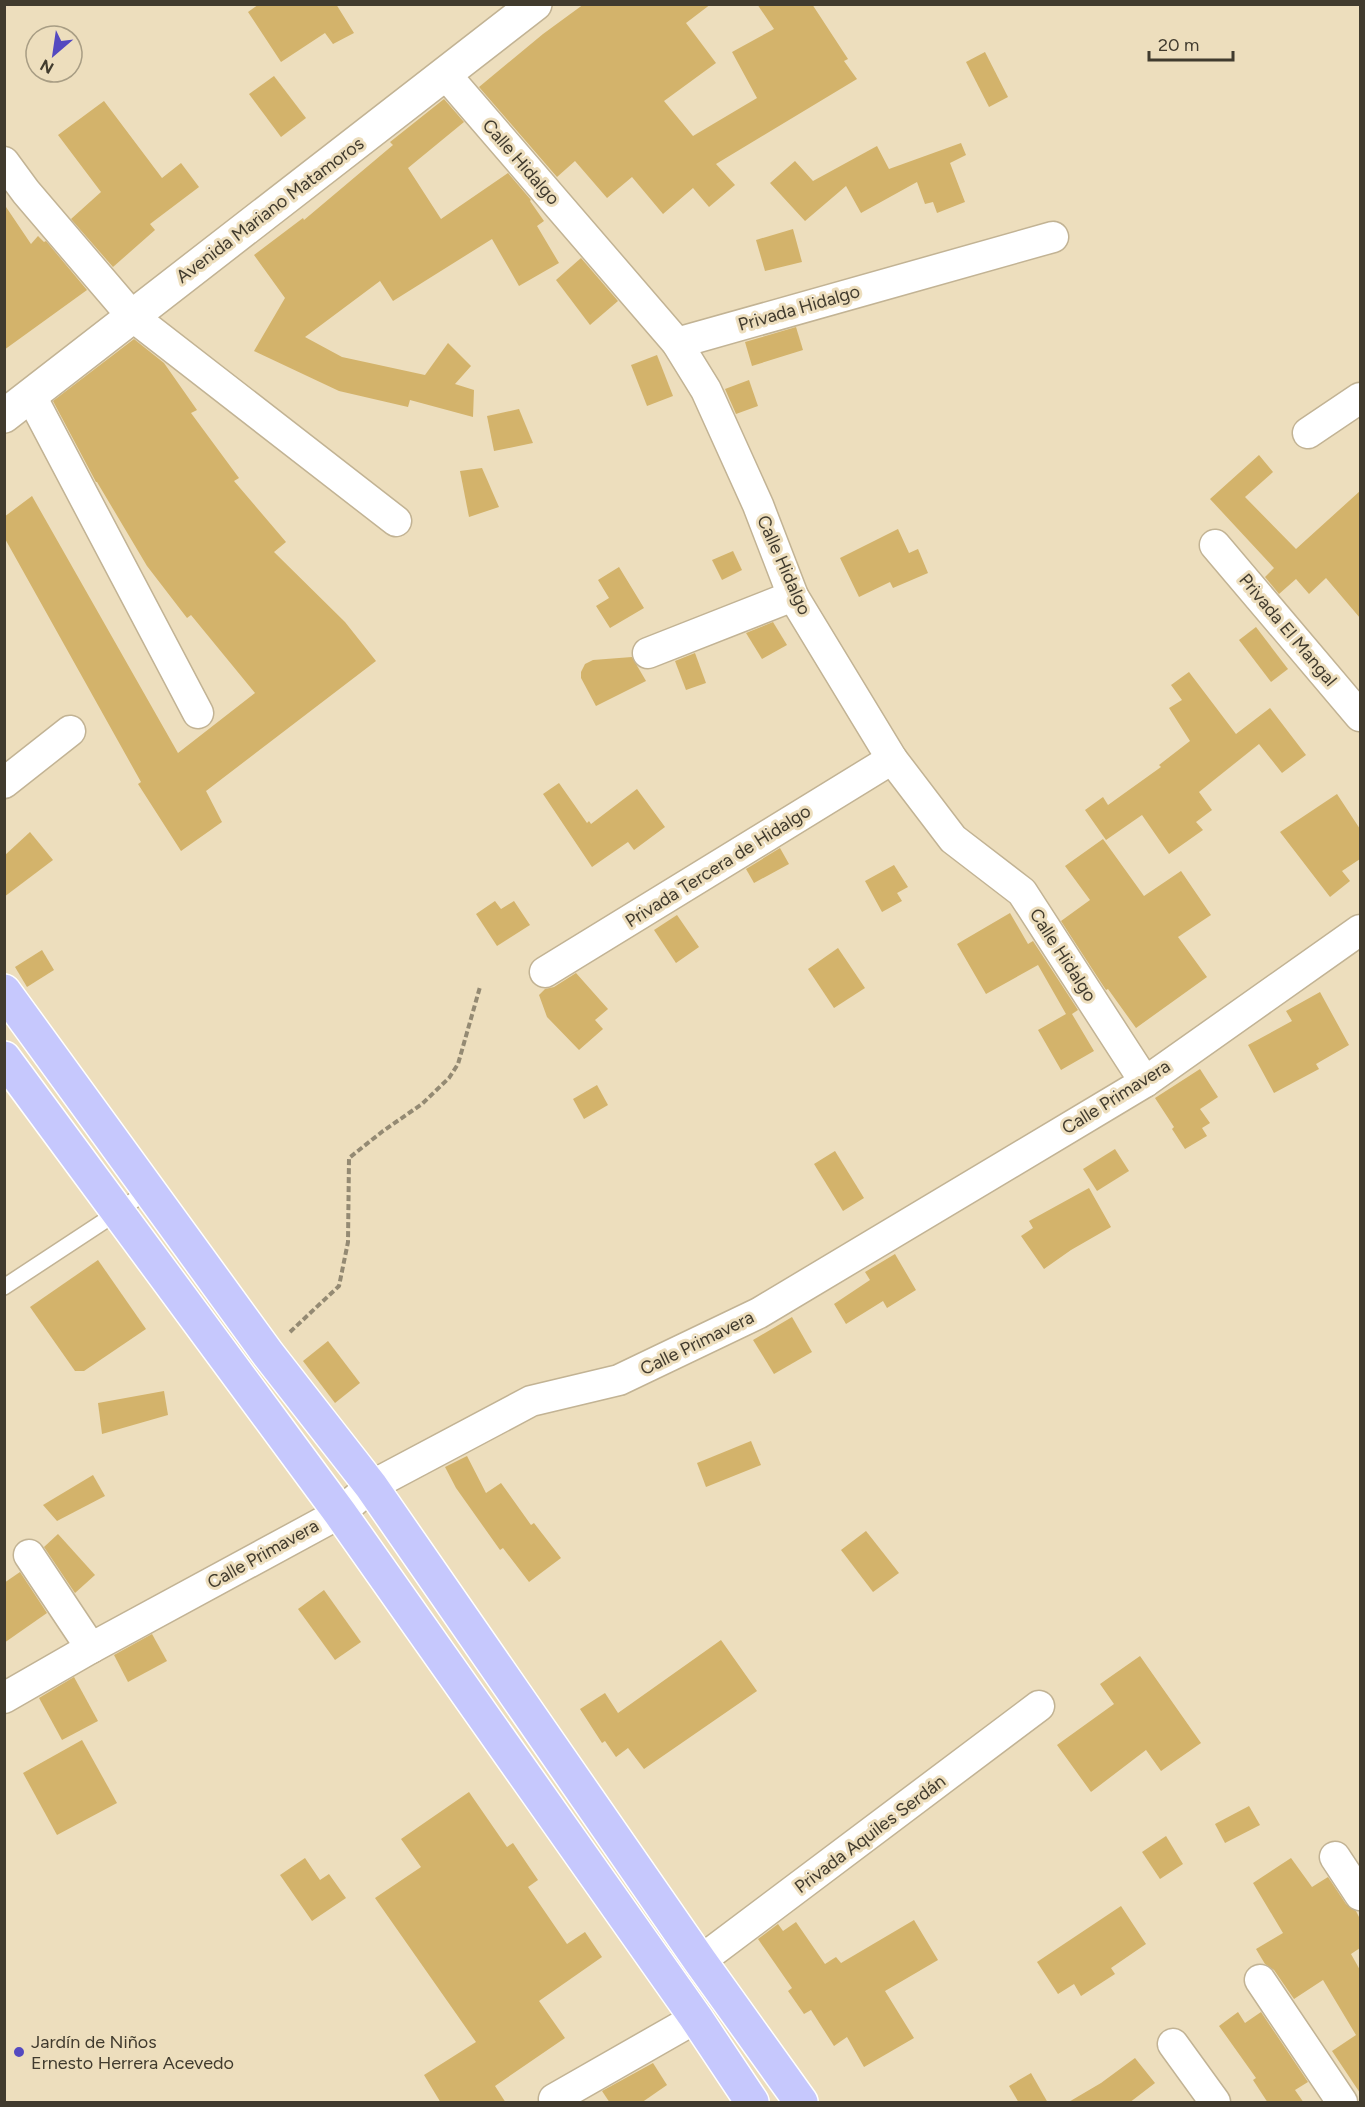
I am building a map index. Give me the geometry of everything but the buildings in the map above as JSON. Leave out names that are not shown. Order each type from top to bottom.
[{"type":"main road","points":[[7,998],[268,1353],[371,1486],[801,2103]]},
{"type":"main road","points":[[4,1058],[340,1513],[696,2018],[749,2098]]},
{"type":"street","name":"Avenida Mariano Matamoros","points":[[4,416],[535,4]]},
{"type":"street","name":"Calle Hidalgo","points":[[446,75],[677,343],[706,390],[758,505],[793,596],[892,759],[953,839],[1022,892],[1145,1082]]},
{"type":"street","points":[[4,162],[132,316],[396,521]]},
{"type":"street","name":"Privada Hidalgo","points":[[677,343],[1053,237]]},
{"type":"street","points":[[32,396],[198,712]]},
{"type":"street","points":[[1308,433],[1360,398]]},
{"type":"street","name":"Privada El Mangal","points":[[1215,545],[1360,716]]},
{"type":"street","points":[[648,653],[793,596]]},
{"type":"street","points":[[4,783],[70,731]]},
{"type":"street","name":"Privada Tercera de Hidalgo","points":[[545,972],[892,759]]},
{"type":"street","name":"Calle Primavera","points":[[4,1698],[91,1648],[340,1513],[371,1486],[531,1401],[619,1380],[759,1313],[1145,1082],[1360,930]]},
{"type":"street","points":[[29,1555],[91,1648]]},
{"type":"street","name":"Privada Aquiles Serdán","points":[[700,1961],[1039,1706]]},
{"type":"street","points":[[1335,1857],[1360,1895]]},
{"type":"street","points":[[1260,1980],[1342,2103]]},
{"type":"street","points":[[554,2099],[696,2018]]},
{"type":"street","points":[[1173,2044],[1215,2103]]},
{"type":"street","points":[[749,2098],[782,2074]]},
{"type":"lane","points":[[4,1287],[149,1190]]},
{"type":"path","points":[[268,1353],[339,1286],[348,1242],[349,1158],[422,1104],[449,1078],[458,1064],[480,987]]},
{"type":"place","name":"Jardín de Niños Ernesto Herrera Acevedo","points":[[19,2052]]}]
